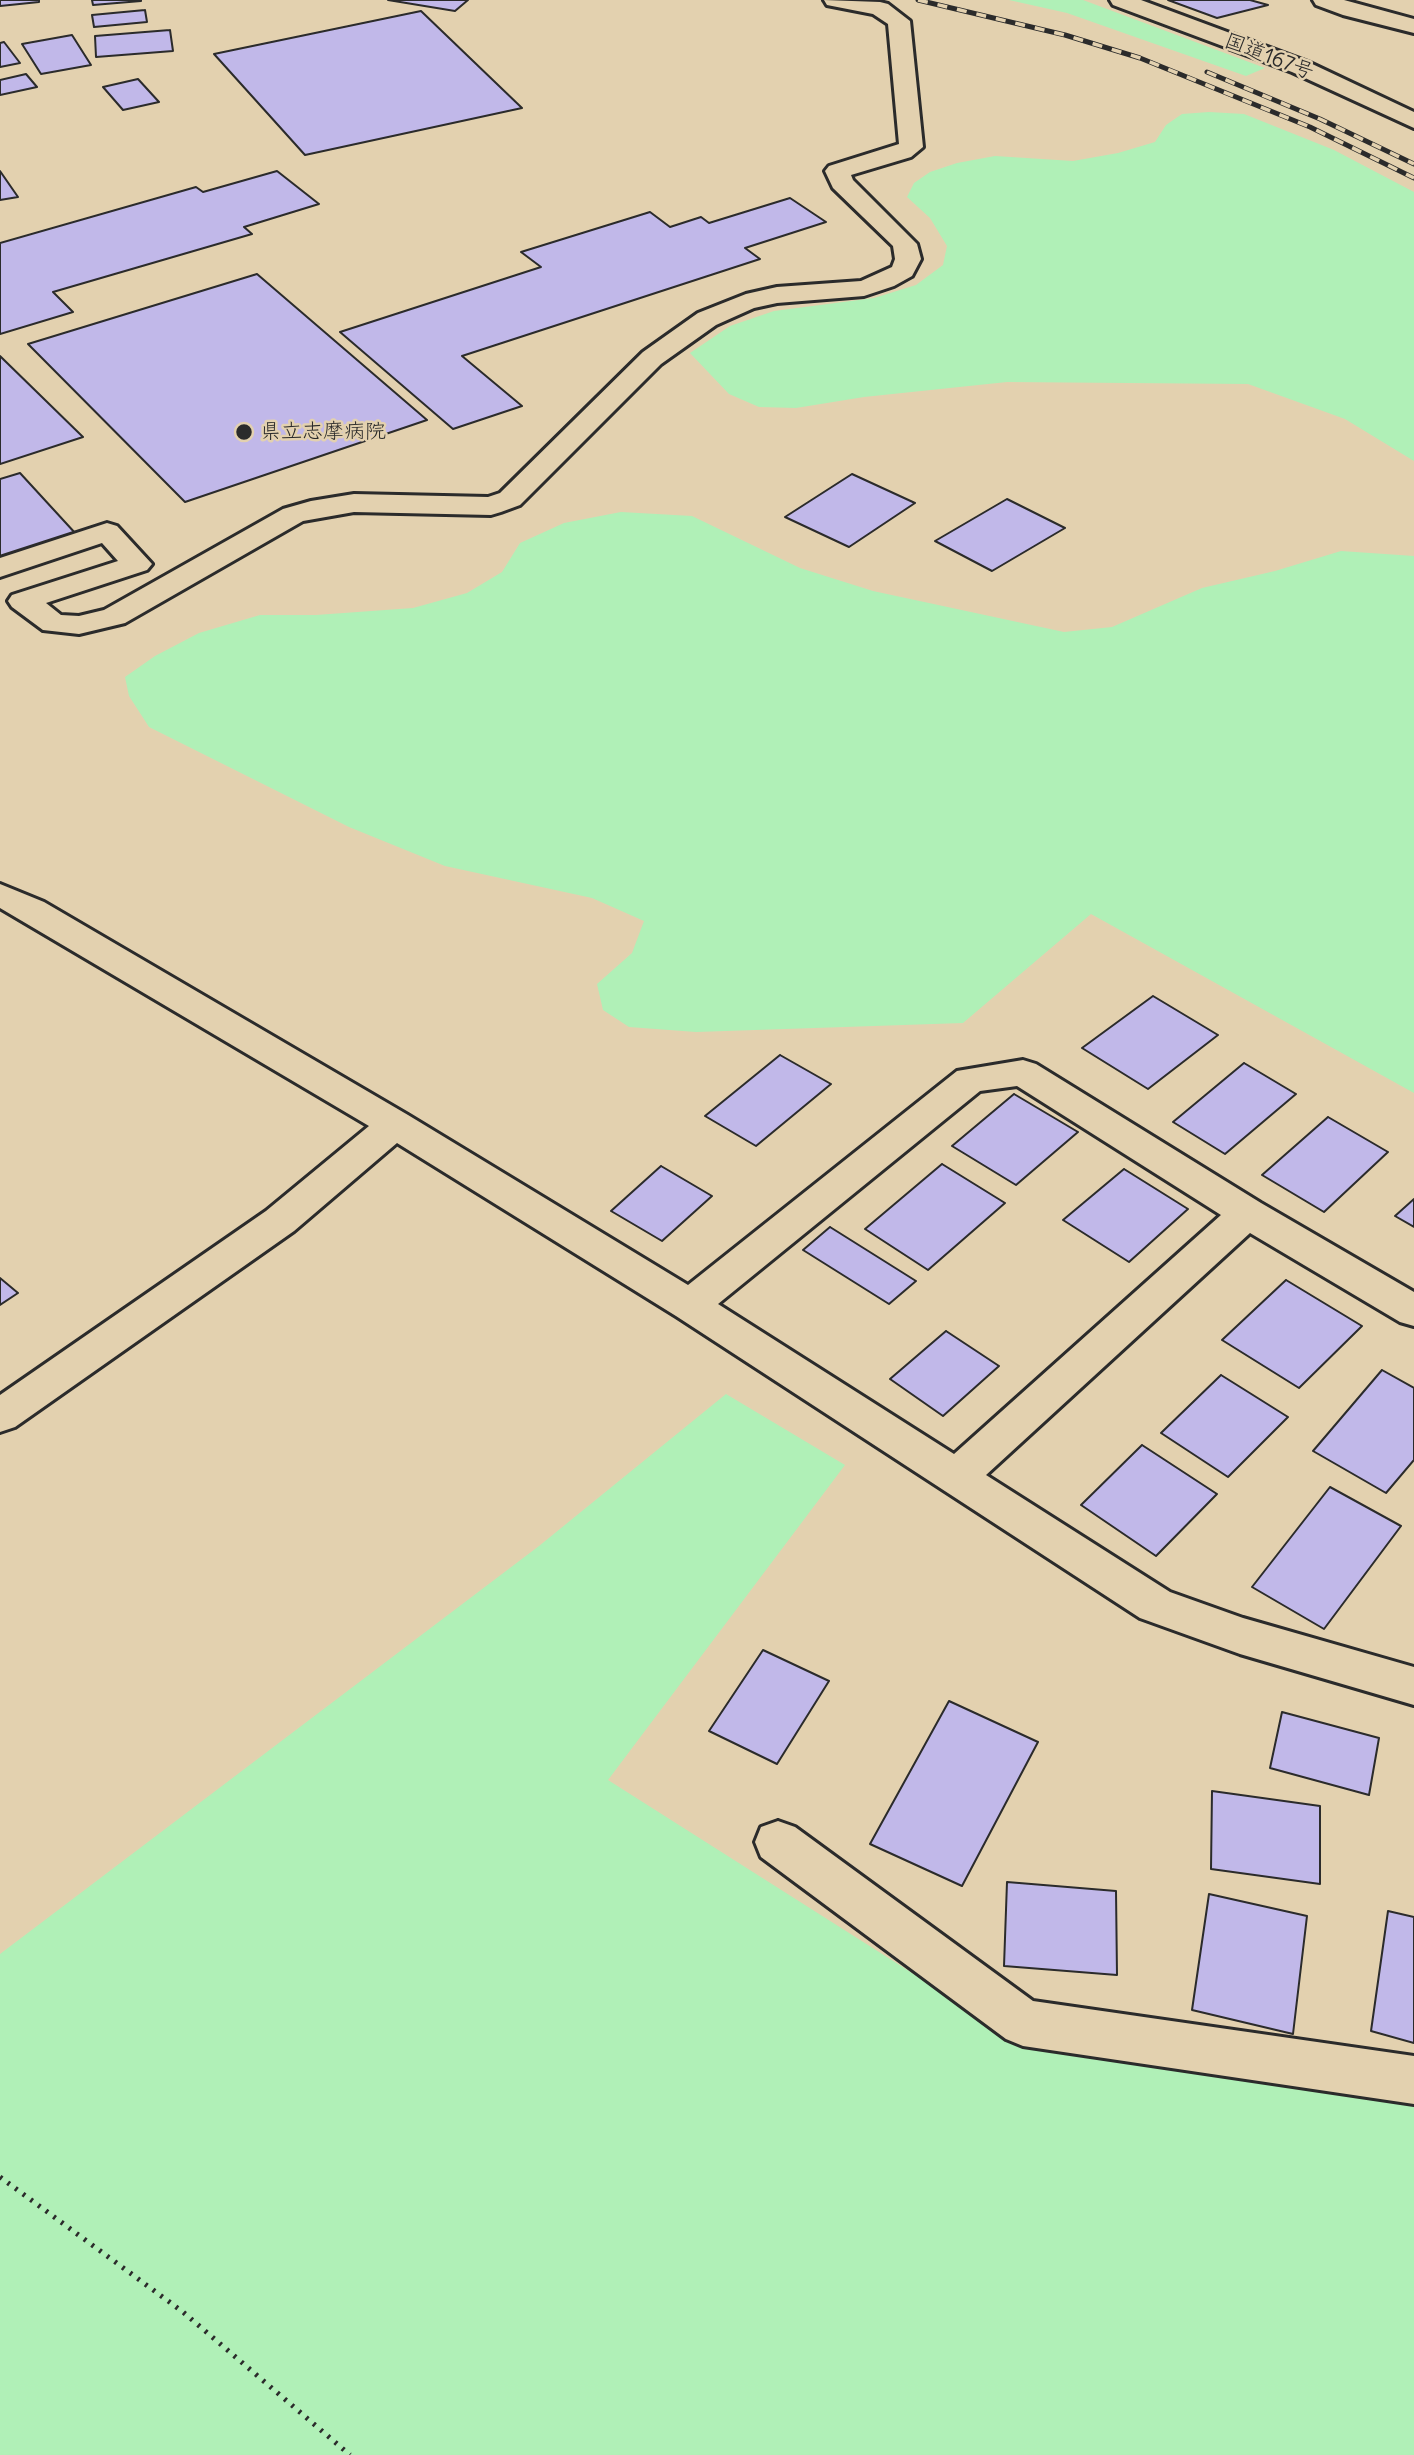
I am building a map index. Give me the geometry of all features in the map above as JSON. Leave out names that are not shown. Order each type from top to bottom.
[{"type":"street","points":[[0,568],[107,532],[137,564],[23,601],[54,624],[79,625],[114,617],[302,512],[355,503],[491,506],[510,499],[652,358],[707,318],[746,302],[777,295],[864,288],[903,271],[908,259],[905,244],[842,183],[837,171],[903,152],[911,147],[899,21],[880,9],[835,0]]},
{"type":"street","name":"国道167号","points":[[1121,0],[1300,67],[1414,121]]},
{"type":"street","points":[[1324,0],[1351,10],[1414,26]]},
{"type":"street","points":[[0,895],[32,910],[395,1124],[690,1305],[1155,1605],[1240,1636],[1414,1686]]},
{"type":"street","points":[[690,1305],[970,1080],[1023,1073],[1247,1213],[1414,1311]]},
{"type":"street","points":[[0,1416],[280,1221],[395,1124]]},
{"type":"street","points":[[956,1477],[1247,1213]]},
{"type":"street","points":[[778,1842],[1023,2024],[1414,2080]]},
{"type":"path","points":[[0,2177],[183,2312],[351,2455]]},
{"type":"green space","points":[[1009,0],[1083,0],[1265,68],[1246,76],[1067,13]]},
{"type":"green space","points":[[1182,114],[1244,114],[1334,150],[1414,192],[1414,461],[1345,419],[1248,384],[1007,382],[864,397],[796,408],[759,407],[729,394],[690,353],[730,326],[774,311],[874,298],[916,285],[943,265],[947,246],[930,218],[907,197],[914,183],[930,172],[957,163],[995,156],[1073,161],[1118,153],[1155,142],[1166,125]]},
{"type":"green space","points":[[621,512],[692,516],[800,568],[873,591],[1064,632],[1112,627],[1202,588],[1275,571],[1341,551],[1414,556],[1414,1093],[1091,914],[963,1023],[696,1032],[629,1027],[603,1010],[597,984],[632,953],[644,921],[592,898],[445,866],[349,827],[149,727],[129,696],[125,677],[155,656],[199,633],[260,615],[316,615],[413,608],[467,593],[502,572],[520,543],[564,523]]},
{"type":"green space","points":[[726,1394],[845,1465],[608,1780],[920,1978],[1326,2085],[1414,2098],[1414,2455],[0,2455],[0,1954],[539,1546]]},
{"type":"building","points":[[0,0],[39,0],[39,2],[0,6]]},
{"type":"building","points":[[92,0],[141,0],[141,1],[93,5]]},
{"type":"building","points":[[388,0],[468,0],[455,11]]},
{"type":"building","points":[[1168,0],[1250,0],[1268,5],[1217,18]]},
{"type":"building","points":[[145,10],[147,22],[94,27],[92,15]]},
{"type":"building","points":[[421,11],[522,108],[305,155],[214,54]]},
{"type":"building","points":[[170,30],[173,51],[96,57],[95,36]]},
{"type":"building","points":[[72,35],[91,65],[41,74],[22,44]]},
{"type":"building","points":[[4,42],[20,63],[0,67],[0,43]]},
{"type":"building","points":[[26,74],[37,87],[0,95],[0,80]]},
{"type":"building","points":[[138,79],[159,102],[123,110],[103,87]]},
{"type":"building","points":[[0,171],[18,197],[0,200]]},
{"type":"building","points":[[277,171],[319,204],[244,227],[252,234],[53,292],[73,312],[0,334],[0,243],[196,187],[203,192]]},
{"type":"building","points":[[790,198],[826,222],[745,248],[760,259],[462,356],[522,406],[453,429],[340,332],[541,267],[521,252],[650,212],[670,227],[701,217],[709,223]]},
{"type":"building","points":[[257,274],[427,420],[185,502],[28,344]]},
{"type":"building","points":[[0,356],[83,437],[0,464]]},
{"type":"building","points":[[20,473],[76,534],[0,559],[0,479]]},
{"type":"building","points":[[852,474],[915,503],[849,547],[785,517]]},
{"type":"building","points":[[1007,499],[1065,528],[992,571],[935,541]]},
{"type":"building","points":[[1153,996],[1218,1035],[1148,1089],[1082,1048]]},
{"type":"building","points":[[780,1055],[831,1084],[756,1146],[705,1116]]},
{"type":"building","points":[[1244,1063],[1296,1094],[1225,1154],[1173,1122]]},
{"type":"building","points":[[1014,1094],[1078,1132],[1016,1185],[952,1146]]},
{"type":"building","points":[[1328,1117],[1388,1152],[1324,1212],[1262,1175]]},
{"type":"building","points":[[942,1164],[1005,1203],[928,1270],[865,1229]]},
{"type":"building","points":[[661,1166],[712,1196],[662,1241],[611,1211]]},
{"type":"building","points":[[1124,1169],[1188,1209],[1129,1262],[1063,1220]]},
{"type":"building","points":[[1414,1199],[1414,1227],[1395,1216]]},
{"type":"building","points":[[830,1227],[916,1281],[889,1304],[803,1250]]},
{"type":"building","points":[[0,1278],[18,1293],[0,1305]]},
{"type":"building","points":[[1286,1280],[1362,1326],[1299,1388],[1222,1340]]},
{"type":"building","points":[[946,1331],[999,1366],[943,1416],[890,1379]]},
{"type":"building","points":[[1382,1370],[1414,1388],[1414,1460],[1386,1493],[1313,1451]]},
{"type":"building","points":[[1221,1375],[1288,1417],[1228,1477],[1161,1433]]},
{"type":"building","points":[[1142,1445],[1217,1494],[1156,1556],[1081,1505]]},
{"type":"building","points":[[1330,1487],[1401,1526],[1324,1629],[1252,1587]]},
{"type":"building","points":[[763,1650],[829,1681],[777,1764],[709,1731]]},
{"type":"building","points":[[949,1701],[1038,1742],[962,1886],[870,1844]]},
{"type":"building","points":[[1282,1712],[1379,1738],[1369,1795],[1270,1768]]},
{"type":"building","points":[[1212,1791],[1320,1806],[1320,1884],[1211,1869]]},
{"type":"building","points":[[1007,1882],[1116,1891],[1117,1975],[1004,1966]]},
{"type":"building","points":[[1209,1894],[1307,1916],[1293,2034],[1192,2010]]},
{"type":"building","points":[[1388,1911],[1414,1917],[1414,2043],[1371,2031]]},
{"type":"railway","points":[[918,0],[1065,35],[1140,58],[1310,127],[1414,178]]},
{"type":"railway","points":[[1207,72],[1320,119],[1414,164]]},
{"type":"place","name":"県立志摩病院","points":[[244,432]]}]
